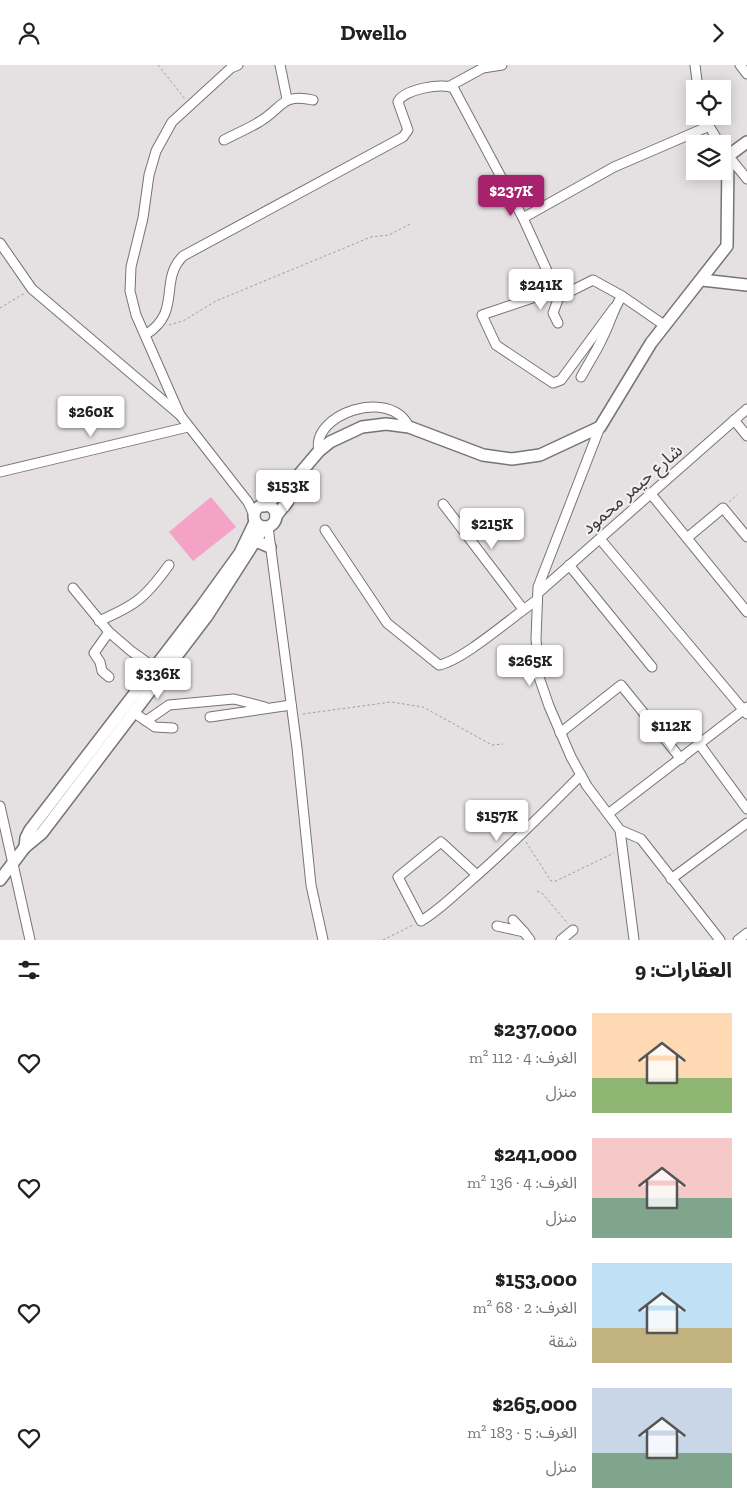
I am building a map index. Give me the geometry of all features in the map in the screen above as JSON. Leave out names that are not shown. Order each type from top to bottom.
[{"type":"main road","points":[[731,149],[747,142]]},
{"type":"main road","points":[[25,847],[26,838],[30,830],[155,668],[235,560],[261,517],[319,451],[340,435],[362,427],[386,424],[409,427],[483,455],[512,459],[540,455],[600,427],[613,408],[637,363],[664,325],[727,247],[726,180]]},
{"type":"main road","points":[[702,280],[747,285]]},
{"type":"main road","points":[[261,517],[274,523],[276,516],[291,494],[298,477]]},
{"type":"main road","points":[[0,880],[25,847],[42,833],[207,616],[256,541],[261,517],[271,507],[276,516]]},
{"type":"main road","points":[[256,541],[270,547]]},
{"type":"street","points":[[238,65],[231,68],[190,105],[168,129],[156,151],[149,175],[143,218],[132,267],[130,291],[136,315],[180,415],[261,517],[270,547],[291,705],[311,885],[323,940]]},
{"type":"street","points":[[280,65],[287,99]]},
{"type":"street","points":[[145,335],[156,329],[166,314],[171,295],[171,276],[174,265],[183,255],[403,137],[408,131],[398,102],[400,98],[439,85],[450,86],[483,68],[502,65]]},
{"type":"street","points":[[695,65],[697,80]]},
{"type":"street","points":[[740,65],[747,74]]},
{"type":"street","points":[[450,86],[454,89],[523,218],[557,293],[553,313],[558,323]]},
{"type":"street","points":[[224,140],[259,122],[287,99],[295,97],[313,100]]},
{"type":"street","points":[[523,218],[614,167],[708,127],[714,135]]},
{"type":"street","points":[[731,159],[747,179]]},
{"type":"street","points":[[0,243],[32,289],[180,415]]},
{"type":"street","points":[[622,296],[561,380],[553,383],[496,345],[482,315],[557,293],[593,280],[622,296],[664,325]]},
{"type":"street","points":[[581,377],[613,317],[614,308]]},
{"type":"street","points":[[319,451],[318,440],[323,431],[343,415],[357,409],[380,406],[395,410],[405,419],[409,427]]},
{"type":"street","name":"شارع حيمر محمود","points":[[325,530],[386,623],[439,665],[448,663],[523,609],[569,565],[747,409]]},
{"type":"street","points":[[734,420],[747,436]]},
{"type":"street","points":[[0,472],[188,427]]},
{"type":"street","points":[[600,427],[537,596],[539,677],[560,733],[581,775],[620,831],[634,940]]},
{"type":"street","points":[[651,494],[747,612]]},
{"type":"street","points":[[443,504],[523,609]]},
{"type":"street","points":[[687,538],[723,508],[747,537]]},
{"type":"street","points":[[600,539],[746,710],[608,814]]},
{"type":"street","points":[[99,621],[139,601],[153,587],[169,565]]},
{"type":"street","points":[[569,565],[652,667]]},
{"type":"street","points":[[73,587],[109,632],[155,668]]},
{"type":"street","points":[[109,632],[94,653],[100,662],[102,671],[109,677]]},
{"type":"street","points":[[560,733],[621,685],[681,759]]},
{"type":"street","points":[[146,721],[169,705],[234,699],[265,707]]},
{"type":"street","points":[[210,717],[244,714],[265,707],[291,705]]},
{"type":"street","points":[[133,712],[155,727],[173,728]]},
{"type":"street","points":[[700,745],[747,809]]},
{"type":"street","points":[[477,875],[442,842],[400,874],[399,879],[421,921],[477,875],[521,835],[581,775]]},
{"type":"street","points":[[0,806],[30,940]]},
{"type":"street","points":[[671,879],[747,823]]},
{"type":"street","points":[[620,831],[641,839],[720,940]]},
{"type":"street","points":[[513,920],[530,940]]},
{"type":"street","points":[[497,926],[524,932]]},
{"type":"street","points":[[562,940],[573,930]]},
{"type":"street","points":[[738,940],[747,933]]},
{"type":"path","points":[[158,65],[190,105]]},
{"type":"path","points":[[156,329],[183,321],[216,301],[371,237],[389,235],[410,224]]},
{"type":"path","points":[[0,308],[32,289]]},
{"type":"path","points":[[723,508],[737,495]]},
{"type":"path","points":[[292,715],[391,702],[424,707],[492,745],[503,744]]},
{"type":"path","points":[[521,835],[551,881],[556,881],[612,853],[623,855]]},
{"type":"path","points":[[538,891],[543,894],[573,930]]},
{"type":"path","points":[[383,940],[421,921]]},
{"type":"shaded area","points":[[211,497],[236,527],[193,561],[169,532]]}]
